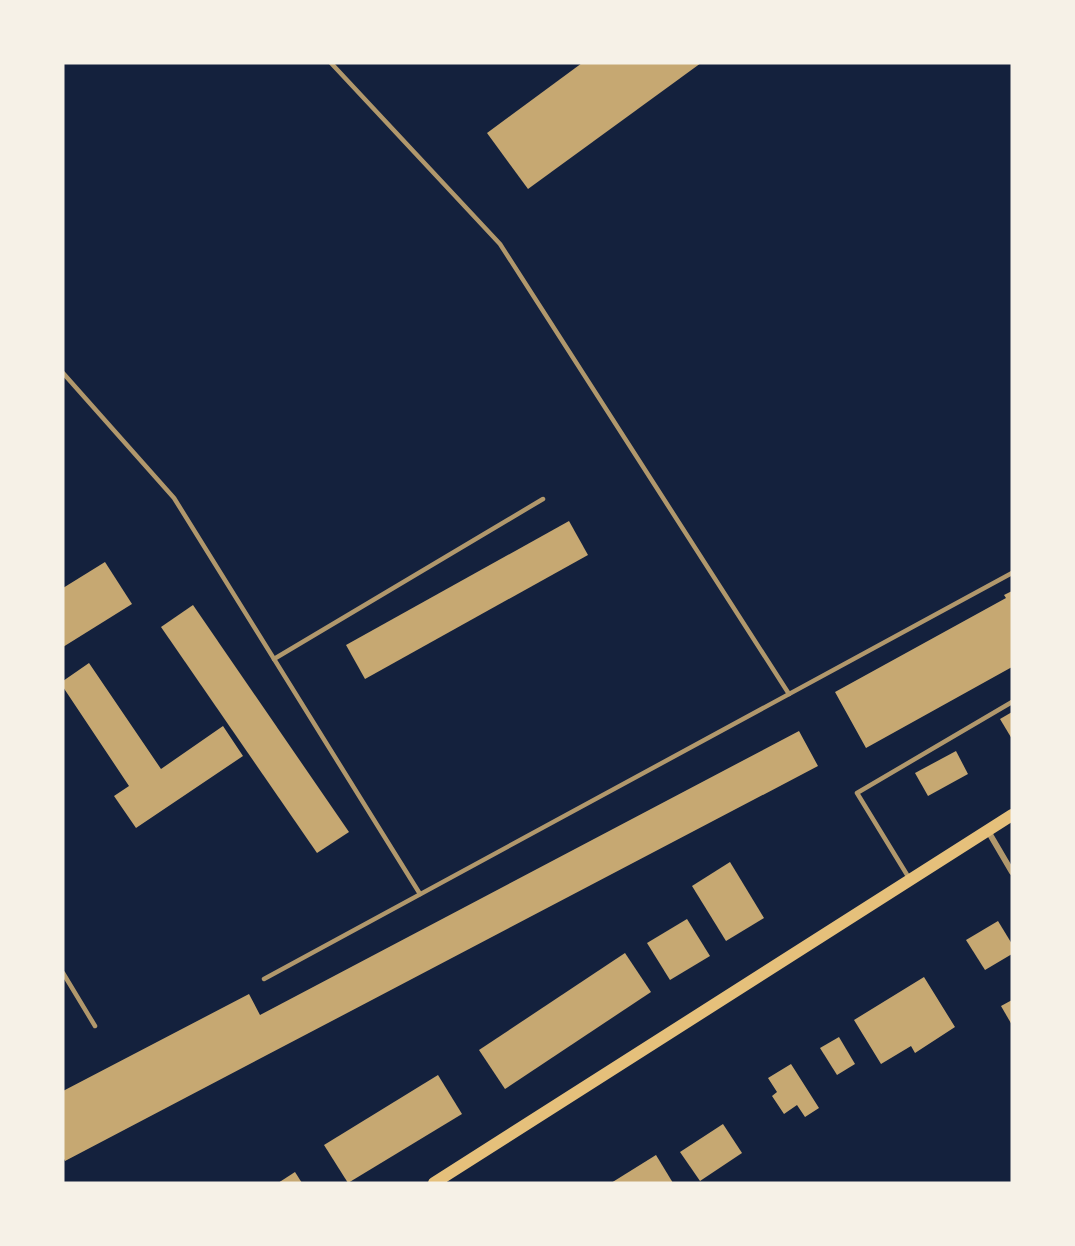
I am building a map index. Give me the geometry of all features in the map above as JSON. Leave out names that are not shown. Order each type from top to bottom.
[{"type":"main road","points":[[434,1183],[1012,815]]},
{"type":"street","points":[[988,831],[1012,872]]},
{"type":"lane","points":[[331,63],[500,244],[789,694]]},
{"type":"lane","points":[[63,374],[174,498],[420,894]]},
{"type":"lane","points":[[274,659],[543,499]]},
{"type":"lane","points":[[264,979],[1012,573]]},
{"type":"lane","points":[[910,879],[857,793],[1012,702]]},
{"type":"lane","points":[[63,973],[95,1026]]},
{"type":"building","points":[[582,63],[701,63],[528,189],[487,133]]},
{"type":"building","points":[[569,521],[588,555],[365,679],[346,645]]},
{"type":"building","points":[[105,562],[132,604],[63,647],[63,588]]},
{"type":"building","points":[[1012,591],[1012,667],[866,748],[835,692],[1006,598],[1004,595]]},
{"type":"building","points":[[193,605],[349,832],[317,853],[161,627]]},
{"type":"building","points":[[89,663],[161,769],[223,726],[243,756],[136,828],[114,796],[129,786],[63,687],[63,681]]},
{"type":"building","points":[[1012,712],[1012,739],[1000,719]]},
{"type":"building","points":[[799,731],[818,766],[65,1161],[63,1157],[63,1091],[249,994],[260,1015]]},
{"type":"building","points":[[956,751],[968,774],[928,796],[915,773]]},
{"type":"building","points":[[730,862],[764,918],[726,941],[692,886]]},
{"type":"building","points":[[687,919],[710,956],[670,980],[647,943]]},
{"type":"building","points":[[998,921],[1012,944],[1012,954],[985,970],[966,940]]},
{"type":"building","points":[[625,953],[651,992],[505,1089],[479,1050]]},
{"type":"building","points":[[924,977],[955,1027],[915,1053],[911,1046],[881,1064],[854,1020]]},
{"type":"building","points":[[1012,1000],[1012,1025],[1001,1006]]},
{"type":"building","points":[[839,1037],[855,1064],[837,1075],[820,1048]]},
{"type":"building","points":[[791,1064],[819,1108],[805,1117],[797,1105],[784,1114],[772,1096],[777,1092],[768,1078]]},
{"type":"building","points":[[438,1075],[462,1114],[348,1183],[324,1145]]},
{"type":"building","points":[[723,1124],[742,1153],[700,1181],[680,1152]]},
{"type":"building","points":[[656,1155],[673,1183],[611,1183]]},
{"type":"building","points":[[295,1172],[302,1183],[278,1183]]}]
